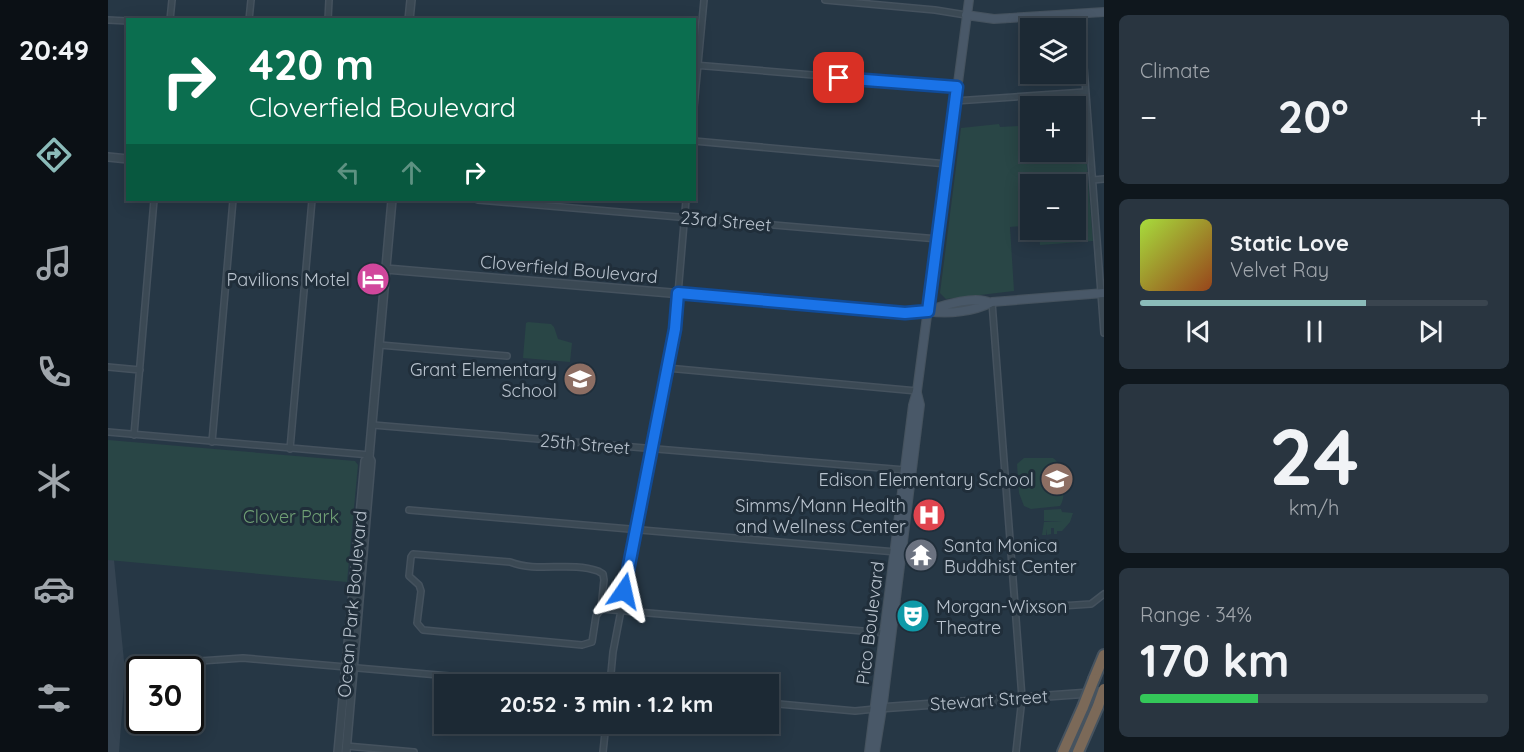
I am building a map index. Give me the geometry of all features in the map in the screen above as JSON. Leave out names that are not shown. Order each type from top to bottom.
[{"type":"highway","points":[[1063,752],[1104,655]]},
{"type":"highway","points":[[1078,752],[1104,691]]},
{"type":"main road","name":"Pico Boulevard","points":[[875,752],[878,708],[908,469],[913,405],[917,391],[969,0]]},
{"type":"main road","points":[[966,15],[994,19],[1104,12]]},
{"type":"main road","name":"Cloverfield Boulevard","points":[[928,311],[939,313],[986,307],[991,302],[1102,294]]},
{"type":"main road","name":"Pico Boulevard","points":[[868,752],[878,708]]},
{"type":"street","points":[[170,18],[172,0]]},
{"type":"street","points":[[249,18],[250,0]]},
{"type":"street","points":[[328,18],[329,0]]},
{"type":"street","points":[[409,18],[411,0]]},
{"type":"street","points":[[704,0],[697,65],[957,87]]},
{"type":"street","points":[[825,0],[966,15]]},
{"type":"street","points":[[1080,14],[1104,333]]},
{"type":"street","points":[[108,20],[126,21]]},
{"type":"street","points":[[955,100],[1085,92]]},
{"type":"street","points":[[696,141],[947,164]]},
{"type":"street","points":[[108,155],[126,157]]},
{"type":"street","points":[[1093,180],[1104,179]]},
{"type":"street","points":[[134,435],[154,201]]},
{"type":"street","points":[[212,442],[233,201]]},
{"type":"street","points":[[290,448],[312,201]]},
{"type":"street","name":"Ocean Park Boulevard","points":[[338,752],[369,507],[370,456],[392,201]]},
{"type":"street","name":"23rd Street","points":[[490,201],[938,239]]},
{"type":"street","points":[[611,674],[620,611],[675,329],[686,201]]},
{"type":"street","name":"Cloverfield Boulevard","points":[[386,269],[905,313],[928,311]]},
{"type":"street","points":[[991,302],[1022,698],[1016,752]]},
{"type":"street","points":[[380,345],[507,356]]},
{"type":"street","points":[[108,367],[140,370]]},
{"type":"street","points":[[667,368],[917,391]]},
{"type":"street","name":"25th Street","points":[[373,425],[651,450],[908,469]]},
{"type":"street","points":[[108,432],[370,456]]},
{"type":"street","points":[[409,510],[898,552]]},
{"type":"street","points":[[413,554],[417,554],[510,562],[520,566],[542,568],[553,566],[592,569],[603,574],[601,609],[596,616],[594,637],[588,644],[423,630],[417,623],[421,591],[417,582],[409,576],[411,558],[413,554]]},
{"type":"street","points":[[1015,609],[1080,605],[1096,602],[1104,594]]},
{"type":"street","points":[[601,609],[887,633]]},
{"type":"street","points":[[204,661],[243,658],[434,675]]},
{"type":"street","name":"Ocean Park Boulevard","points":[[346,749],[350,668]]},
{"type":"street","name":"Stewart Street","points":[[878,708],[1104,691]]},
{"type":"street","points":[[779,704],[855,711],[878,708]]},
{"type":"street","points":[[603,752],[605,734]]},
{"type":"street","points":[[346,749],[414,752]]},
{"type":"shaded area","points":[[108,560],[114,560],[125,671],[119,752],[108,752]]},
{"type":"green space","points":[[999,124],[1000,127],[1019,126],[1020,162],[1086,162],[1086,156],[1093,241],[1040,245],[1040,240],[1086,240],[1086,174],[1020,174],[1020,226],[1010,227],[1014,291],[946,299],[940,293],[961,128]]},
{"type":"green space","points":[[526,323],[551,324],[558,339],[572,343],[570,362],[523,358]]},
{"type":"green space","name":"Clover Park","points":[[108,440],[355,461],[358,465],[347,582],[108,560]]},
{"type":"green space","points":[[1024,458],[1053,458],[1057,461],[1063,481],[1060,506],[1031,509],[1024,506],[1019,493],[1017,464]]},
{"type":"green space","points":[[1061,509],[1062,512],[1073,513],[1070,522],[1062,531],[1057,531],[1057,534],[1054,534],[1054,528],[1051,528],[1051,534],[1047,535],[1046,529],[1046,535],[1042,535],[1044,522],[1062,521],[1044,521],[1044,510]]},
{"type":"place","name":"Pavilions Motel","points":[[373,279]]},
{"type":"place","name":"Grant Elementary School","points":[[580,379]]},
{"type":"place","name":"Edison Elementary School","points":[[1057,479]]},
{"type":"place","name":"Simms/Mann Health and Wellness Center","points":[[929,515]]},
{"type":"place","name":"Santa Monica Buddhist Center","points":[[921,555]]},
{"type":"place","name":"Morgan-Wixson Theatre","points":[[913,616]]},
{"type":"route","points":[[624,591],[675,329],[678,293],[905,313],[928,311],[957,87],[839,78]]}]
